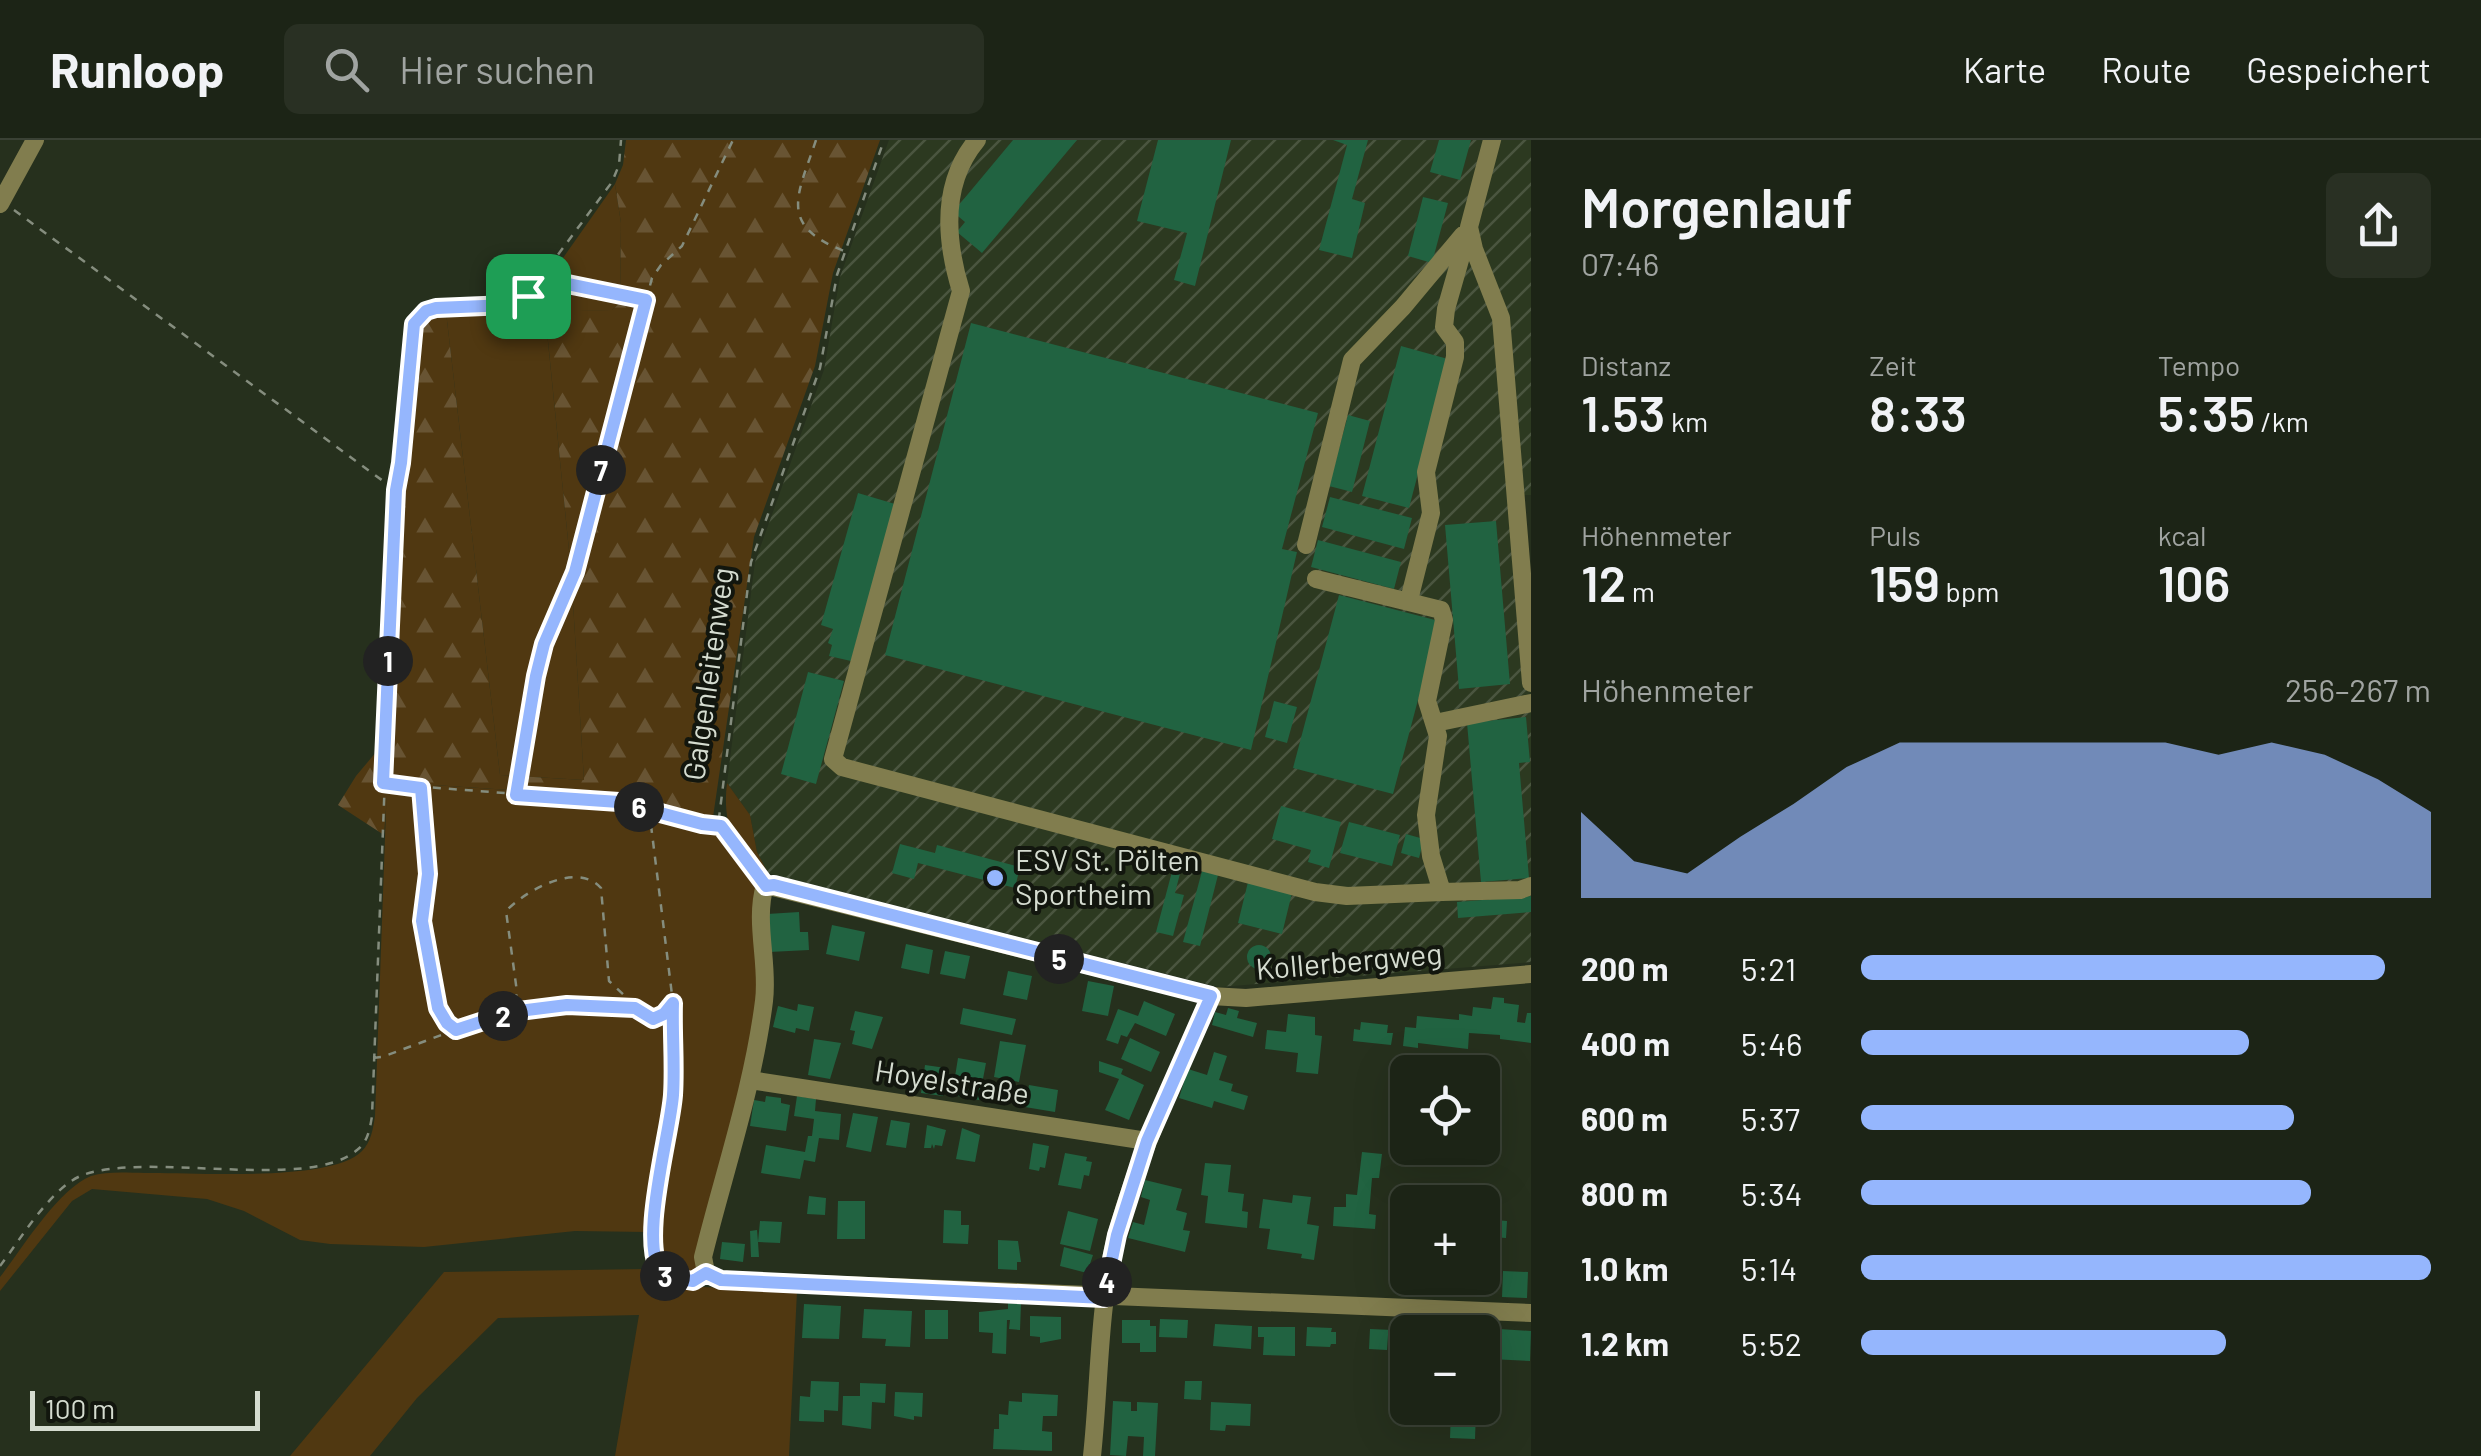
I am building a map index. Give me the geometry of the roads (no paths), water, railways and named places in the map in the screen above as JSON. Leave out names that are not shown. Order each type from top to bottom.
[{"type":"street","points":[[1,203],[36,140]]},
{"type":"street","points":[[978,140],[960,161],[948,217],[952,262],[961,290],[834,759],[842,767],[1315,892],[1347,896],[1520,890],[1531,886]]},
{"type":"street","points":[[1409,600],[1431,513],[1426,472],[1454,357],[1454,342],[1444,327],[1446,309],[1492,140]]},
{"type":"street","points":[[1469,227],[1501,318],[1524,502],[1531,682]]},
{"type":"street","points":[[1306,545],[1352,360],[1403,308],[1469,227]]},
{"type":"street","points":[[1316,579],[1441,610],[1444,620],[1427,702],[1438,736],[1426,815],[1431,856],[1442,892]]},
{"type":"street","points":[[1434,722],[1531,703]]},
{"type":"street","name":"Kollerbergweg","points":[[750,1080],[765,990],[762,915],[766,886],[1211,996],[1246,998],[1531,974]]},
{"type":"street","points":[[1092,1456],[1104,1298],[1117,1235],[1147,1141],[1211,996]]},
{"type":"street","points":[[750,1080],[703,1257],[706,1273],[721,1280],[1531,1314]]},
{"type":"street","name":"Hoyelstraße","points":[[750,1080],[1147,1141]]},
{"type":"place","name":"ESV St. Pölten Sportheim","points":[[995,878]]}]
